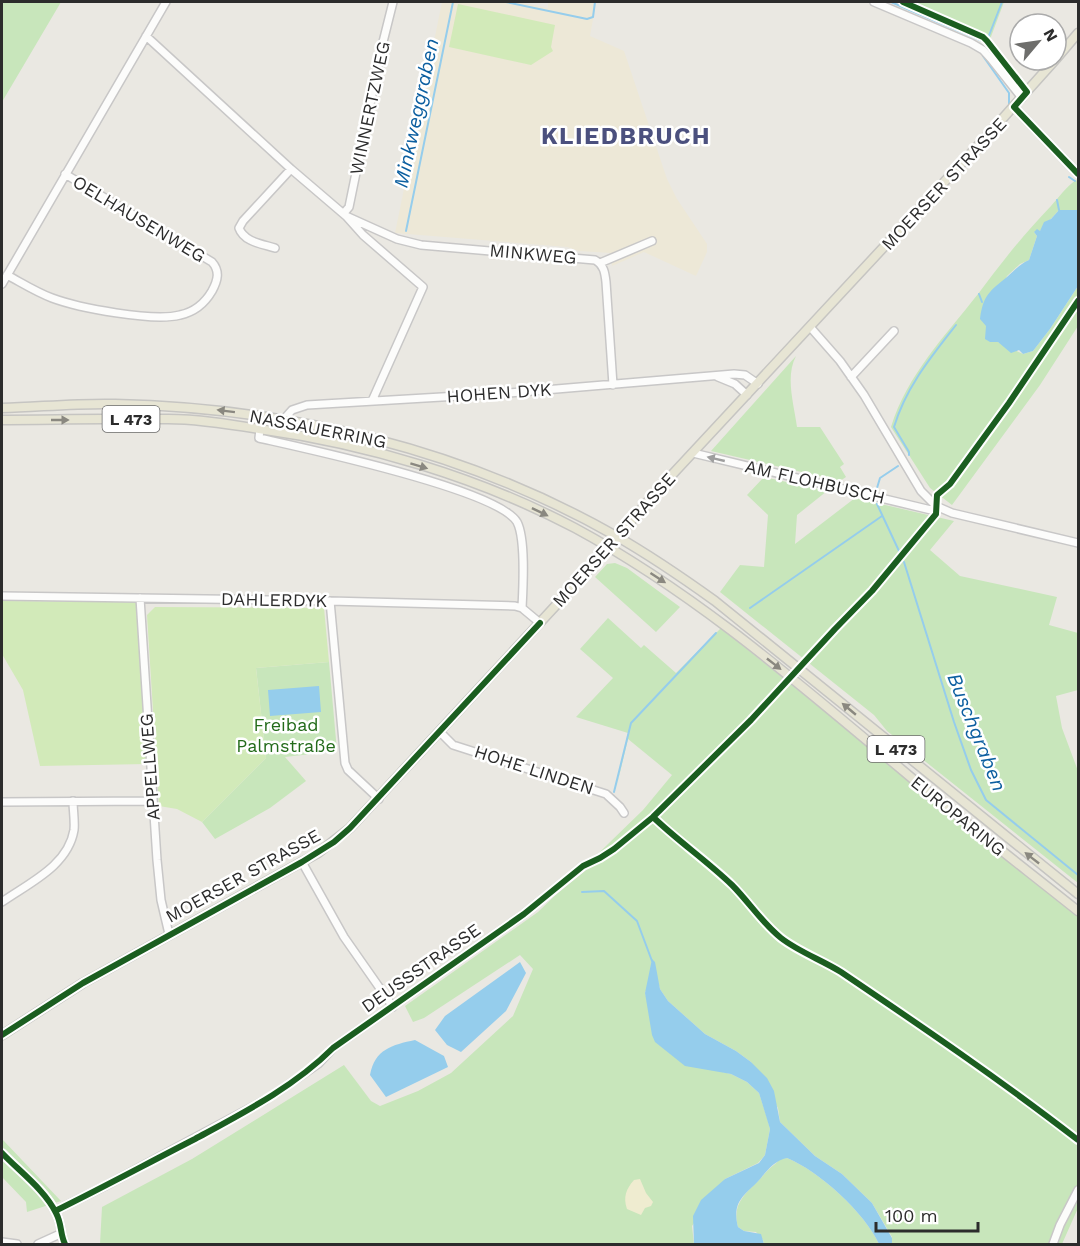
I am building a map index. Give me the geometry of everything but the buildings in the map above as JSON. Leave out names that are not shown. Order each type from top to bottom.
[{"type":"main road","name":"MOERSER STRASSE","points":[[1068,44],[1078,33]]},
{"type":"main road","name":"MOERSER STRASSE","points":[[2,1035],[83,983],[334,842],[379,799],[617,536],[811,328],[1044,72]]},
{"type":"main road","name":"NASSAUERRING","points":[[2,408],[113,404],[192,408],[284,419],[386,441],[490,476],[617,536]]},
{"type":"main road","name":"NASSAUERRING","points":[[2,420],[171,419],[260,429],[379,453],[487,488],[575,528],[608,548]]},
{"type":"main road","name":"EUROPARING","points":[[617,536],[662,564],[735,616],[911,761],[1078,894]]},
{"type":"main road","name":"EUROPARING","points":[[608,548],[655,576],[729,628],[1078,911]]},
{"type":"street","points":[[2,284],[166,2]]},
{"type":"street","name":"WINNERTZWEG","points":[[345,215],[349,207],[393,2]]},
{"type":"street","points":[[874,2],[983,50],[1022,98]]},
{"type":"street","name":"MINKWEG","points":[[146,36],[423,287],[372,401]]},
{"type":"street","points":[[1014,107],[1076,171]]},
{"type":"street","points":[[275,248],[246,237],[239,228],[291,169]]},
{"type":"street","name":"OELHAUSENWEG","points":[[7,275],[51,298],[70,304],[147,316],[178,316],[192,311],[203,304],[212,291],[218,276],[217,267],[212,262],[65,174]]},
{"type":"street","name":"MINKWEG","points":[[345,215],[397,239],[421,244],[585,258],[600,263],[606,282],[613,385]]},
{"type":"street","points":[[600,263],[652,241]]},
{"type":"street","points":[[811,328],[851,376],[921,491],[936,507]]},
{"type":"street","points":[[851,376],[894,331]]},
{"type":"street","name":"HOHEN DYK","points":[[284,419],[292,410],[307,405],[613,385],[734,374],[745,375],[758,384]]},
{"type":"street","points":[[718,377],[735,384],[747,395]]},
{"type":"street","name":"NASSAUERRING","points":[[260,429],[259,438],[406,473],[504,510],[516,520],[522,533],[522,608]]},
{"type":"street","name":"AM FLOHBUSCH","points":[[693,453],[931,510],[936,507],[952,513],[1078,543]]},
{"type":"street","name":"DAHLERDYK","points":[[2,596],[330,601],[522,608]]},
{"type":"street","name":"APPELLWEG","points":[[140,598],[152,801],[161,900],[169,934]]},
{"type":"street","points":[[330,601],[345,763],[348,770],[379,799]]},
{"type":"street","points":[[522,608],[540,623]]},
{"type":"street","name":"HOHE LINDEN","points":[[440,732],[453,745],[606,794],[621,807],[624,813]]},
{"type":"street","points":[[2,902],[55,865],[66,854],[74,830],[73,801]]},
{"type":"street","points":[[2,802],[152,801]]},
{"type":"street","points":[[302,862],[344,937],[393,1007]]},
{"type":"street","name":"DEUSSSTRASSE","points":[[276,1094],[318,1064],[333,1048],[524,914],[583,866]]},
{"type":"street","points":[[55,1211],[265,1100]]},
{"type":"street","points":[[2,1153],[45,1197],[55,1211],[61,1225],[60,1234],[64,1245]]},
{"type":"street","points":[[1053,1245],[1059,1225],[1078,1190]]},
{"type":"street","points":[[38,1245],[60,1234]]},
{"type":"street","points":[[2,1242],[17,1245]]},
{"type":"shaded area","points":[[442,2],[518,2],[548,8],[548,2],[596,2],[590,36],[624,51],[667,179],[677,199],[707,244],[707,252],[696,276],[644,252],[612,266],[611,253],[579,251],[567,247],[395,233]]},
{"type":"green space","points":[[2,2],[61,2],[2,102]]},
{"type":"green space","points":[[908,2],[1004,2],[989,42],[980,32]]},
{"type":"green space","points":[[458,4],[555,25],[551,47],[553,51],[531,65],[449,47]]},
{"type":"green space","points":[[1076,180],[1078,182],[1078,210],[1059,210],[1040,231],[1034,232],[1037,236],[1029,260],[1020,264],[1007,276],[986,326],[990,342],[998,342],[1023,354],[1033,351],[1078,286],[1078,326],[1040,385],[952,505],[930,488],[891,427],[898,408],[917,373],[940,341],[1022,238]]},
{"type":"green space","points":[[796,356],[791,382],[797,427],[820,427],[844,464],[840,467],[846,477],[840,481],[711,451]]},
{"type":"green space","points":[[764,477],[827,491],[797,515],[795,544],[855,498],[954,521],[930,550],[960,576],[1057,597],[1049,625],[1078,633],[1078,690],[1056,696],[1062,728],[1078,771],[1078,883],[887,731],[874,715],[720,592],[740,565],[764,567],[768,515],[747,495]]},
{"type":"green space","points":[[615,563],[627,568],[680,607],[656,632],[595,577],[607,564]]},
{"type":"green space","points":[[2,601],[136,602],[147,764],[40,766],[23,690],[2,654]]},
{"type":"green space","points":[[155,607],[324,608],[329,662],[256,668],[266,758],[202,822],[177,809],[159,806],[147,615]]},
{"type":"green space","points":[[608,618],[641,648],[644,645],[676,673],[721,628],[1078,916],[1078,1208],[1062,1244],[892,1244],[892,1237],[872,1203],[842,1174],[815,1156],[780,1122],[778,1108],[751,1062],[705,1034],[668,1001],[660,989],[657,977],[645,992],[649,1010],[714,1070],[731,1074],[747,1082],[759,1093],[770,1129],[765,1155],[758,1163],[725,1179],[692,1226],[694,1244],[100,1244],[102,1207],[192,1159],[344,1065],[371,1101],[380,1106],[418,1091],[451,1073],[513,1016],[533,969],[520,955],[424,1018],[413,1022],[405,1006],[538,912],[643,810],[672,775],[628,739],[616,789],[628,733],[576,717],[613,678],[580,649]]},
{"type":"green space","name":"Freibad Palmstraße","points":[[329,662],[337,751],[285,757],[306,781],[270,808],[215,839],[202,822],[266,758],[256,668]]},
{"type":"green space","points":[[2,1139],[61,1201],[27,1212],[26,1202],[2,1177]]},
{"type":"green space","points":[[787,1158],[800,1164],[840,1194],[863,1219],[879,1244],[764,1244],[756,1232],[744,1231],[738,1227],[736,1213],[743,1196],[780,1159]]},
{"type":"sand","points":[[640,1179],[653,1202],[651,1206],[645,1208],[641,1215],[627,1209],[625,1201],[629,1187],[634,1180]]},
{"type":"water","points":[[1059,210],[1078,210],[1078,286],[1033,351],[1023,354],[1019,350],[1011,353],[998,342],[985,339],[986,326],[980,319],[983,304],[992,290],[1029,260],[1037,236],[1034,232],[1037,229],[1040,231],[1044,222],[1051,219]]},
{"type":"water","points":[[319,686],[321,712],[270,716],[268,690]]},
{"type":"water","points":[[652,959],[655,962],[660,989],[668,1001],[705,1034],[736,1051],[767,1078],[774,1091],[780,1122],[815,1156],[842,1174],[872,1203],[892,1238],[892,1244],[879,1244],[863,1219],[840,1194],[800,1164],[787,1158],[769,1168],[738,1204],[736,1218],[738,1227],[744,1231],[761,1234],[764,1244],[694,1244],[693,1216],[701,1200],[725,1179],[759,1163],[765,1155],[770,1129],[759,1093],[747,1082],[731,1074],[685,1066],[655,1042],[645,993]]},
{"type":"water","points":[[520,962],[526,973],[506,1011],[461,1052],[447,1045],[435,1030],[445,1016]]},
{"type":"water","points":[[415,1040],[444,1056],[448,1067],[386,1097],[370,1075],[372,1066],[380,1054],[392,1046]]},
{"type":"waterway","name":"Minkweggraben","points":[[406,231],[453,2]]},
{"type":"waterway","name":"Minkweggraben","points":[[506,2],[587,19],[593,17],[595,2]]},
{"type":"waterway","points":[[891,2],[987,43]]},
{"type":"waterway","points":[[988,38],[1002,2]]},
{"type":"waterway","points":[[983,56],[1009,93],[1009,105]]},
{"type":"waterway","points":[[1069,177],[1075,181]]},
{"type":"waterway","points":[[1057,200],[1059,210]]},
{"type":"waterway","points":[[979,294],[982,302]]},
{"type":"waterway","points":[[909,455],[894,427],[899,412],[920,373],[956,325]]},
{"type":"waterway","points":[[877,488],[880,478],[898,466]]},
{"type":"waterway","name":"Buschgraben","points":[[877,504],[899,551]]},
{"type":"waterway","name":"Buschgraben","points":[[750,608],[882,516]]},
{"type":"waterway","name":"Buschgraben","points":[[904,562],[954,722],[971,770],[986,800],[1078,875]]},
{"type":"waterway","name":"Buschgraben","points":[[614,792],[631,723],[716,633]]},
{"type":"waterway","points":[[582,892],[604,891],[637,921],[652,961]]},
{"type":"cycle path","points":[[903,2],[983,37],[1027,92],[1014,107],[1078,174]]},
{"type":"cycle path","points":[[55,1211],[195,1139],[285,1087],[333,1048],[524,914],[583,866],[614,849],[653,817],[751,720],[872,591],[936,514],[937,495],[950,484],[1009,403],[1078,301]]},
{"type":"cycle path","points":[[2,1035],[83,983],[334,842],[350,828],[540,623]]},
{"type":"cycle path","points":[[653,817],[732,885],[781,938],[841,972],[991,1075],[1078,1140]]},
{"type":"cycle path","points":[[2,1153],[39,1189],[51,1205],[58,1217],[65,1244]]},
{"type":"district","name":"KLIEDBRUCH","points":[[626,136]]}]
